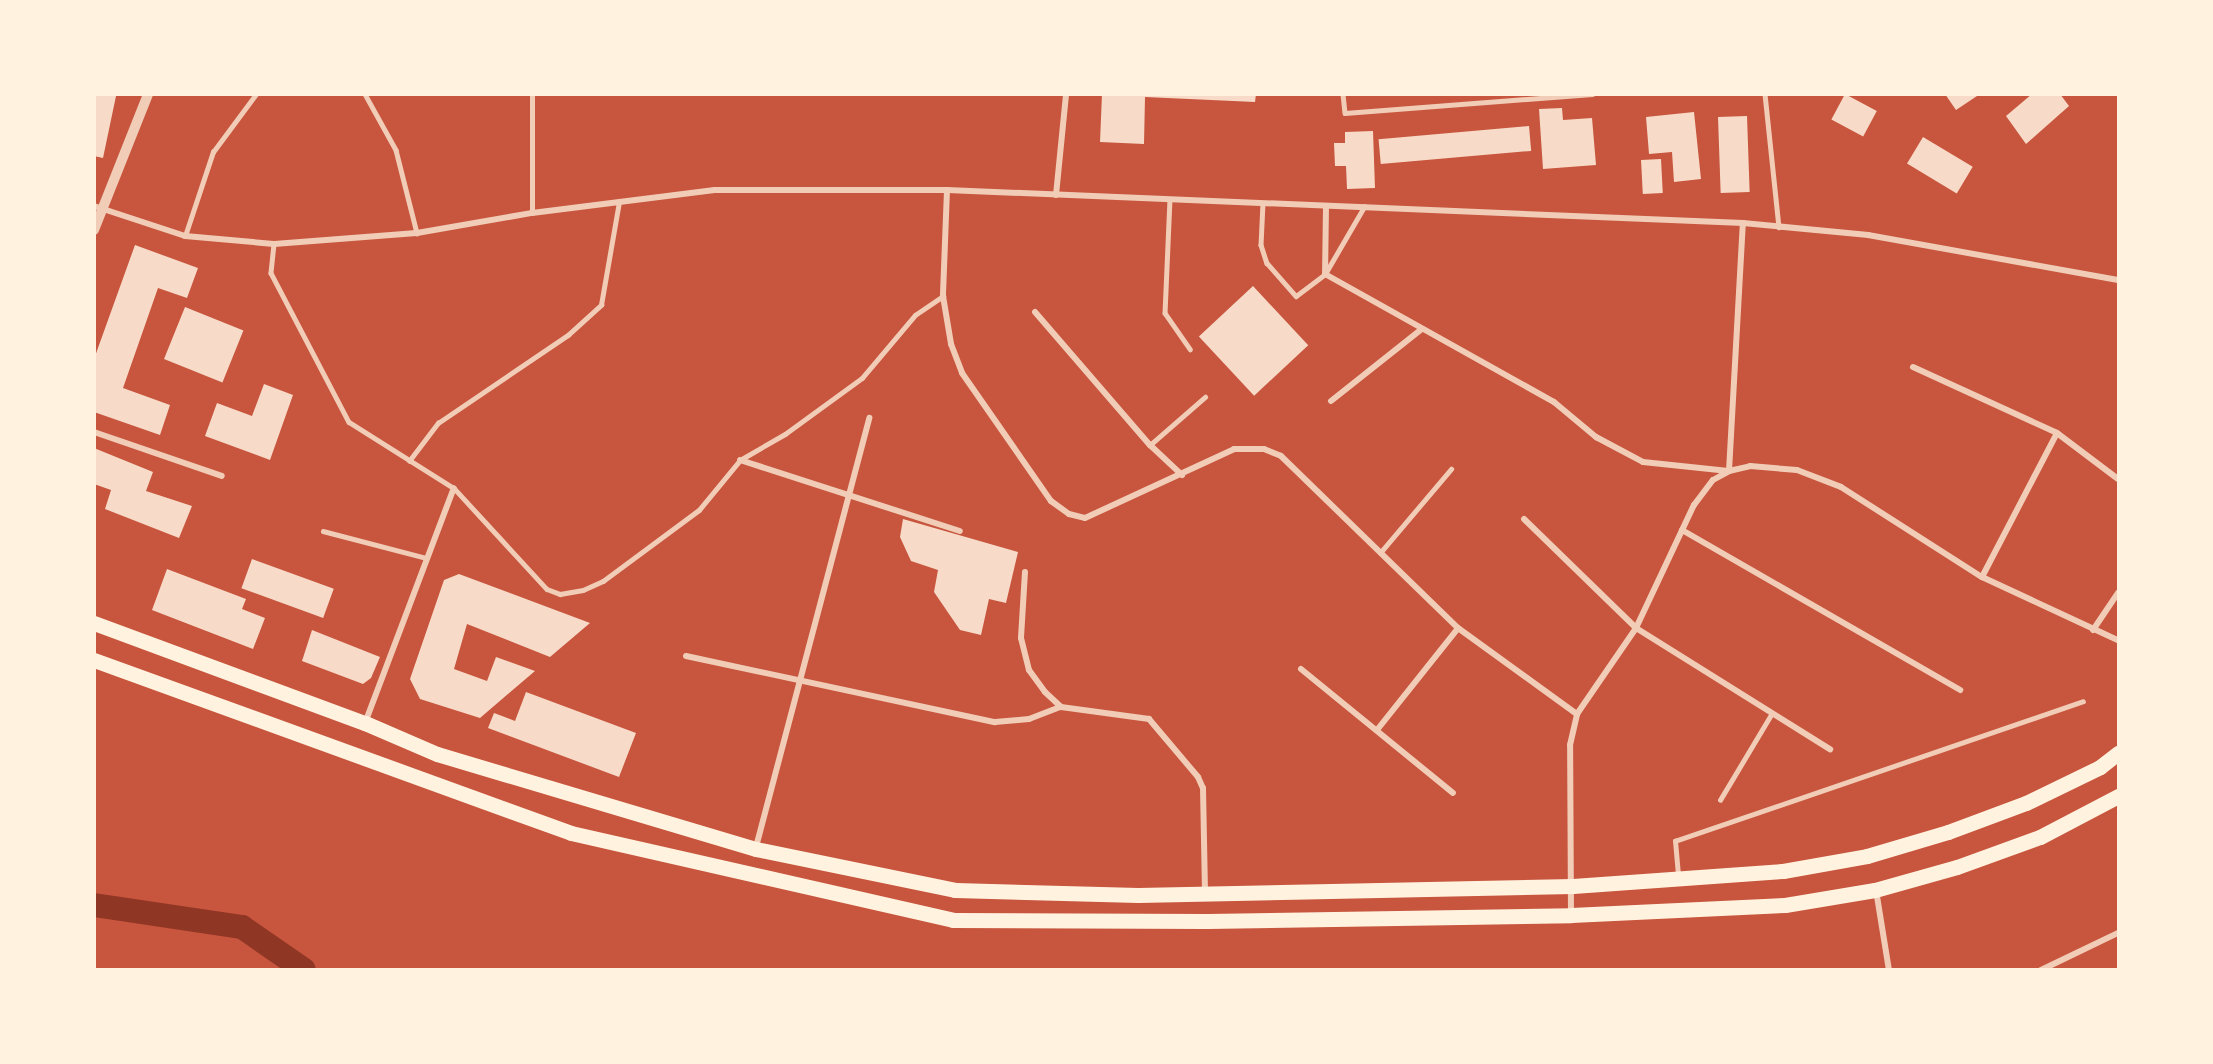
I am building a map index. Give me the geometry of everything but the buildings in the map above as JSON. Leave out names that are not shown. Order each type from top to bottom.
[{"type":"main road","points":[[94,623],[248,683],[365,723],[437,754],[756,849],[956,890],[1205,894],[1573,886],[1678,876],[1783,871],[1867,856],[2026,803],[2100,767],[2118,753]]},
{"type":"main road","points":[[94,660],[571,833],[953,920],[1207,921],[1571,915],[1785,905],[1875,890],[1957,867],[2040,837],[2118,796]]},
{"type":"street","points":[[94,230],[99,208],[148,94]]},
{"type":"street","points":[[1056,195],[1066,94]]},
{"type":"street","points":[[99,208],[185,236],[274,244],[417,233],[532,213],[716,190],[947,190],[1743,223],[1868,235],[2118,280]]},
{"type":"street","points":[[947,190],[943,296],[951,344],[962,373],[1051,501],[1069,514],[1086,518],[1234,449],[1264,449],[1281,456],[1458,628],[1577,714]]},
{"type":"street","points":[[1326,206],[1325,274],[1554,402],[1596,437],[1643,462],[1729,471]]},
{"type":"street","points":[[1729,471],[1743,223]]},
{"type":"street","points":[[1035,312],[1150,445],[1182,475]]},
{"type":"street","points":[[1331,401],[1422,329]]},
{"type":"street","points":[[1913,367],[2057,433],[2118,479]]},
{"type":"street","points":[[756,849],[798,681],[869,418]]},
{"type":"street","points":[[94,432],[222,476]]},
{"type":"street","points":[[1982,578],[2057,433]]},
{"type":"street","points":[[740,460],[960,531]]},
{"type":"street","points":[[1571,915],[1573,886],[1570,745],[1577,714],[1636,627],[1694,505],[1713,480],[1729,471],[1750,466],[1797,470],[1841,487],[1982,578],[2118,640]]},
{"type":"street","points":[[365,723],[454,488]]},
{"type":"street","points":[[1524,519],[1636,627],[1830,749]]},
{"type":"street","points":[[1682,530],[1960,690]]},
{"type":"street","points":[[1026,572],[1021,638],[1029,670],[1061,707]]},
{"type":"street","points":[[2093,630],[2118,593]]},
{"type":"street","points":[[1377,730],[1458,628]]},
{"type":"street","points":[[686,656],[995,722],[1029,718],[1061,707],[1149,719],[1198,777],[1203,788],[1205,894]]},
{"type":"street","points":[[1301,669],[1454,793]]},
{"type":"street","points":[[1875,890],[1889,969]]},
{"type":"street","points":[[2041,969],[2118,933]]},
{"type":"lane","points":[[185,236],[213,152],[256,94]]},
{"type":"lane","points":[[365,94],[396,150],[417,233]]},
{"type":"lane","points":[[532,94],[532,213]]},
{"type":"lane","points":[[1343,94],[1345,112],[1592,94]]},
{"type":"lane","points":[[1765,94],[1779,227]]},
{"type":"lane","points":[[1170,199],[1164,313],[1190,349]]},
{"type":"lane","points":[[409,461],[438,423],[568,335],[601,305],[619,202]]},
{"type":"lane","points":[[1263,203],[1261,245],[1267,263],[1296,296],[1325,274],[1364,207]]},
{"type":"lane","points":[[274,244],[272,273],[349,422],[454,488],[547,590],[560,594],[583,591],[603,581],[699,510],[740,460],[785,434],[862,378],[915,315],[943,296]]},
{"type":"lane","points":[[1150,445],[1204,397]]},
{"type":"lane","points":[[1380,553],[1451,469]]},
{"type":"lane","points":[[322,531],[427,558]]},
{"type":"lane","points":[[1678,876],[1675,841],[2083,701]]},
{"type":"lane","points":[[1720,801],[1772,713]]},
{"type":"waterway","points":[[94,905],[242,927],[304,970]]}]
